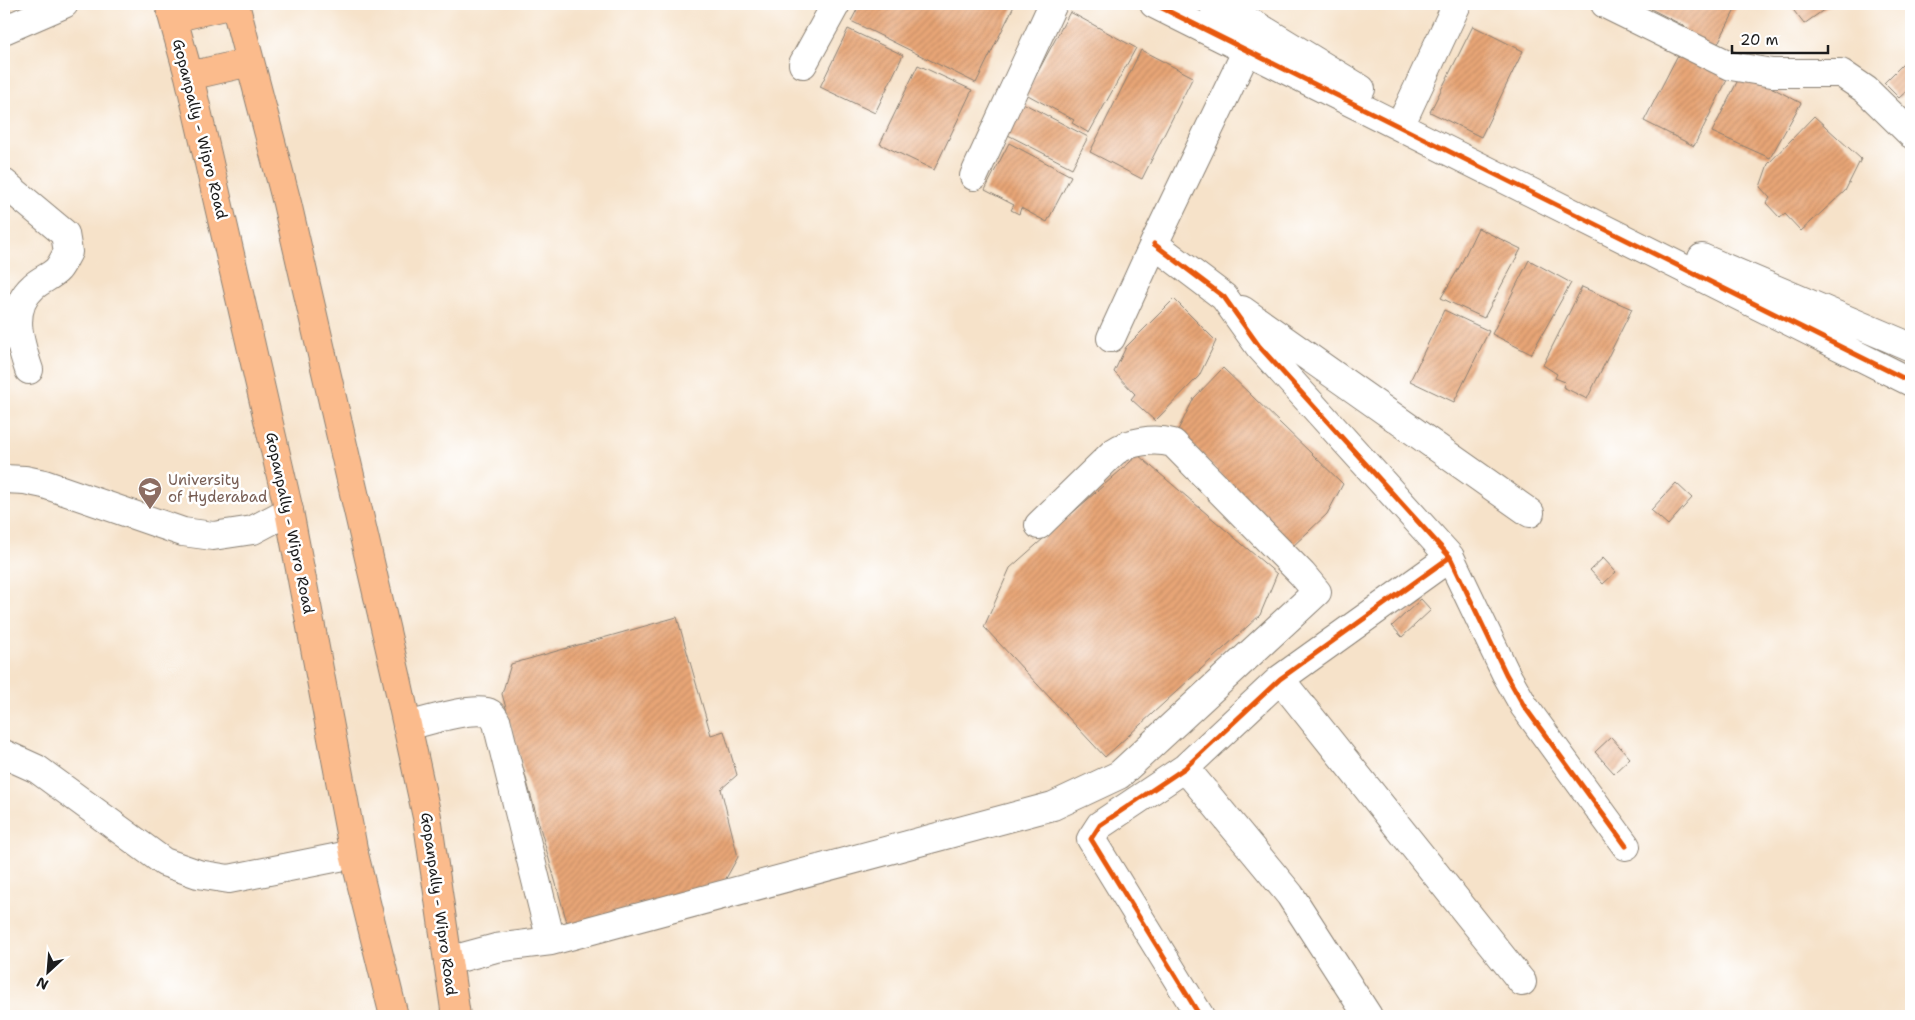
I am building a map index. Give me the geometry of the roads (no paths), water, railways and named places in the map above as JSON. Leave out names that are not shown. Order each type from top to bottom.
[{"type":"main road","points":[[171,11],[234,4]]},
{"type":"main road","name":"Gopanpally - Wipro Road","points":[[234,4],[286,203],[427,817],[456,1016]]},
{"type":"main road","name":"Gopanpally - Wipro Road","points":[[171,11],[189,76],[289,511],[354,854],[394,1016]]},
{"type":"main road","points":[[189,76],[250,62]]},
{"type":"street","points":[[4,30],[64,4]]},
{"type":"street","points":[[803,64],[836,4]]},
{"type":"street","points":[[974,176],[1053,4]]},
{"type":"street","points":[[1213,4],[1259,27],[1403,121],[1911,382]]},
{"type":"street","points":[[1403,121],[1456,4]]},
{"type":"street","points":[[1605,4],[1731,66],[1772,74],[1841,73],[1866,90],[1911,134]]},
{"type":"street","points":[[1170,7],[1247,50],[1642,233],[1911,347]]},
{"type":"street","points":[[1111,338],[1247,50]]},
{"type":"street","points":[[4,183],[65,234],[68,252],[58,270],[33,286],[21,300],[18,311],[19,340],[29,370]]},
{"type":"street","points":[[1154,244],[1224,297],[1530,513]]},
{"type":"street","points":[[1224,297],[1259,346],[1450,557],[1506,674],[1524,706],[1626,846]]},
{"type":"street","points":[[448,961],[496,948],[551,941],[1053,806],[1119,775],[1317,592],[1302,574],[1173,443],[1162,440],[1124,445],[1114,452],[1040,525]]},
{"type":"street","points":[[4,479],[25,480],[44,484],[183,532],[214,536],[253,530],[289,511]]},
{"type":"street","points":[[1200,1016],[1091,839],[1100,825],[1185,768],[1280,679],[1450,557]]},
{"type":"street","points":[[1280,679],[1522,982]]},
{"type":"street","points":[[407,726],[466,712],[488,712],[492,715],[497,723],[551,941]]},
{"type":"street","points":[[4,754],[37,769],[164,862],[198,874],[229,879],[354,854]]},
{"type":"street","points":[[1185,768],[1290,895],[1368,1016]]},
{"type":"place","name":"University of Hyderabad","points":[[150,510]]}]
